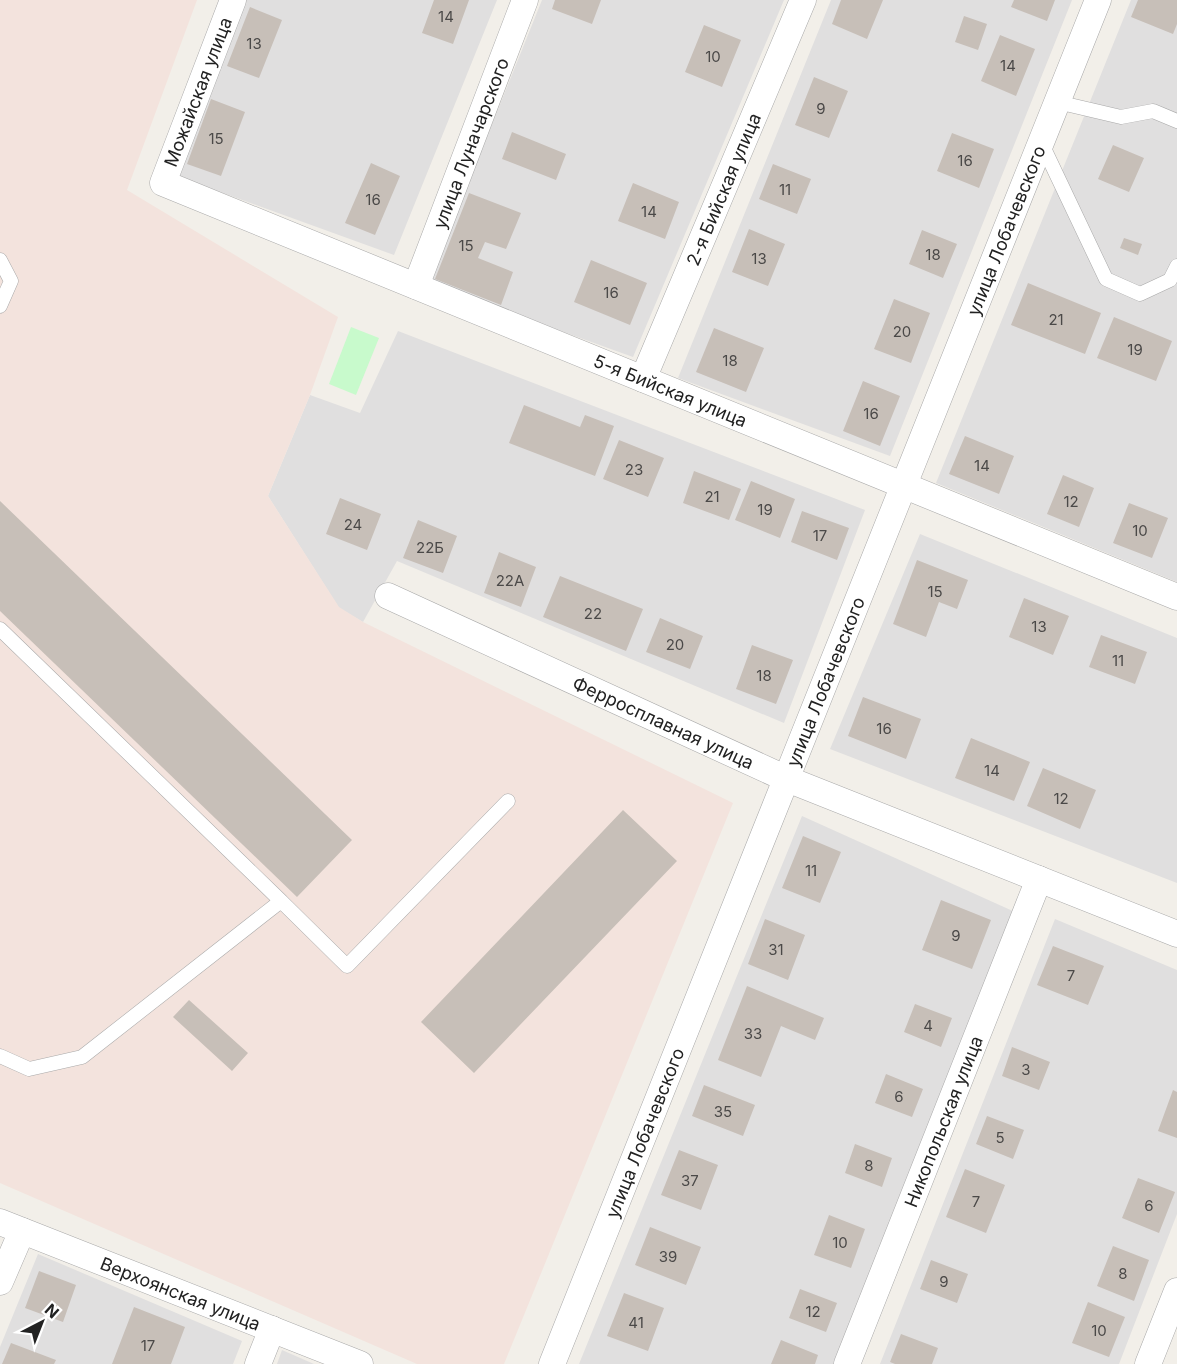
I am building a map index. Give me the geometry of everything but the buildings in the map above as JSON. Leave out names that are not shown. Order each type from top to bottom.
[{"type":"street","name":"Можайская улица","points":[[163,183],[233,0]]},
{"type":"street","name":"улица Луначарского","points":[[416,286],[525,0]]},
{"type":"street","name":"2-я Бийская улица","points":[[643,379],[803,0]]},
{"type":"street","name":"улица Лобачевского","points":[[552,1364],[1098,0]]},
{"type":"street","name":"5-я Бийская улица","points":[[163,183],[1177,597]]},
{"type":"street","name":"Ферросплавная улица","points":[[388,596],[787,778],[1177,934]]},
{"type":"street","name":"Никопольская улица","points":[[848,1364],[1040,879]]},
{"type":"street","points":[[0,1282],[11,1226]]},
{"type":"street","name":"Верхоянская улица","points":[[11,1226],[360,1364]]},
{"type":"street","points":[[1148,1364],[1177,1291]]},
{"type":"street","points":[[258,1364],[272,1329]]},
{"type":"lane","points":[[1057,102],[1120,117],[1153,111],[1177,121]]},
{"type":"lane","points":[[1041,142],[1106,279],[1140,294],[1170,280],[1177,266]]},
{"type":"lane","points":[[0,260],[11,281],[0,306]]},
{"type":"lane","points":[[0,629],[347,966],[508,801]]},
{"type":"lane","points":[[0,1056],[29,1069],[81,1057],[281,901]]},
{"type":"shaded area","points":[[0,0],[197,0],[127,190],[338,317],[310,395],[268,496],[339,607],[363,622],[733,803],[504,1364],[417,1364],[0,1183]]},
{"type":"shaded area","points":[[245,0],[497,0],[394,255],[176,176]]},
{"type":"shaded area","points":[[542,0],[784,0],[633,357],[428,283]]},
{"type":"shaded area","points":[[831,0],[1072,0],[890,456],[678,378]]},
{"type":"shaded area","points":[[1131,0],[1177,0],[1177,582],[936,483]]},
{"type":"shaded area","points":[[398,331],[865,510],[784,723],[397,561],[363,622],[339,608],[268,496],[310,395],[360,413]]},
{"type":"shaded area","points":[[920,534],[1177,638],[1177,883],[830,749]]},
{"type":"shaded area","points":[[802,816],[1015,912],[835,1364],[579,1364]]},
{"type":"shaded area","points":[[1055,919],[1177,970],[1177,1214],[1119,1364],[880,1364]]},
{"type":"shaded area","points":[[38,1254],[242,1341],[233,1364],[0,1364],[0,1347]]},
{"type":"shaded area","points":[[282,1350],[314,1364],[277,1364]]},
{"type":"green space","points":[[351,327],[379,338],[356,395],[329,384]]}]
